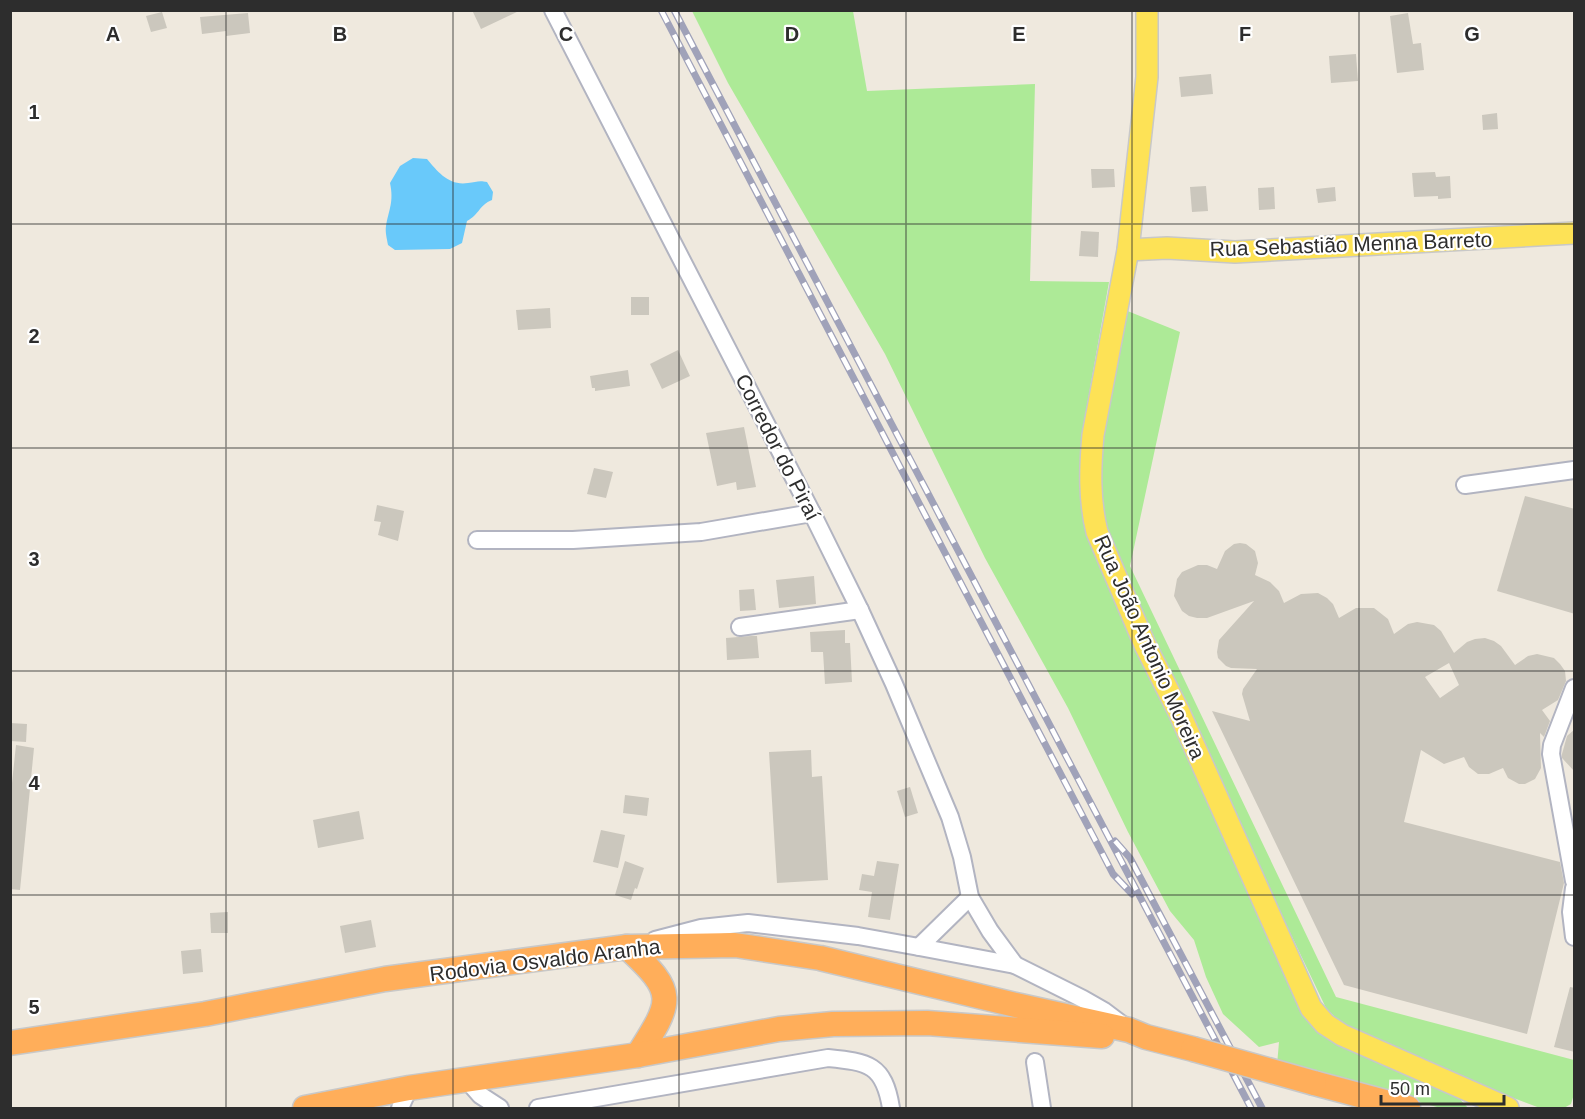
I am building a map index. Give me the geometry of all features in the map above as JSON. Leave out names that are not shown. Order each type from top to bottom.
[{"type":"highway","name":"Rodovia Osvaldo Aranha","points":[[10,1043],[204,1014],[385,979],[627,946],[735,945],[820,958],[1138,1033],[1408,1108]]},
{"type":"highway","points":[[627,946],[660,980],[666,997],[661,1020],[638,1055]]},
{"type":"highway","name":"Rodovia Osvaldo Aranha","points":[[304,1108],[405,1098],[466,1079],[638,1055],[779,1029],[833,1024],[927,1023],[1109,1037],[1138,1033]]},
{"type":"main road","name":"Rua João Antonio Moreira","points":[[1147,10],[1147,77],[1128,250],[1093,435],[1090,464],[1093,515],[1105,553],[1145,645],[1179,712],[1311,1008],[1325,1024],[1342,1035],[1497,1106]]},
{"type":"main road","name":"Rua Sebastião Menna Barreto","points":[[1128,250],[1167,248],[1234,252],[1575,233]]},
{"type":"street","name":"Corredor do Piraí","points":[[553,10],[860,610],[950,817],[962,857],[970,897],[990,931],[1015,965]]},
{"type":"street","points":[[1464,485],[1575,470]]},
{"type":"street","points":[[477,540],[573,540],[701,532],[812,513]]},
{"type":"street","points":[[740,627],[860,610]]},
{"type":"street","points":[[1575,688],[1552,745],[1551,754],[1575,882]]},
{"type":"street","points":[[1575,888],[1571,912],[1575,937]]},
{"type":"street","points":[[919,947],[970,897]]},
{"type":"street","points":[[627,946],[701,928],[748,923],[858,936],[1015,965],[1097,1007],[1138,1033]]},
{"type":"street","points":[[538,1108],[828,1058],[859,1061],[879,1072],[888,1093],[891,1108]]},
{"type":"street","points":[[1035,1062],[1042,1108]]},
{"type":"street","points":[[466,1079],[480,1095],[500,1108]]},
{"type":"green space","points":[[692,11],[853,11],[867,91],[1035,84],[1030,281],[1109,282],[1081,439],[1082,507],[1095,552],[1312,1020],[1356,1053],[1457,1096],[1468,1108],[1441,1108],[1277,1065],[1279,1042],[1259,1047],[1223,1014],[1206,977],[1194,940],[1170,911],[1128,832],[1068,708],[985,558],[885,354],[728,83]]},
{"type":"green space","points":[[1125,310],[1180,332],[1130,566],[1336,997],[1574,1060],[1574,1094],[1571,1104],[1564,1108],[1540,1108],[1466,1080],[1342,1024],[1326,1008],[1102,538],[1095,455]]},
{"type":"water","points":[[413,158],[427,159],[440,173],[455,182],[487,182],[493,192],[492,200],[484,204],[467,221],[462,243],[450,249],[395,250],[388,245],[386,228],[391,200],[390,183],[400,166]]},
{"type":"building","points":[[472,10],[521,10],[481,29]]},
{"type":"building","points":[[162,12],[167,28],[151,32],[146,16]]},
{"type":"building","points":[[248,13],[250,33],[226,36],[226,31],[202,34],[200,17]]},
{"type":"building","points":[[1408,13],[1413,44],[1421,43],[1424,70],[1397,73],[1390,16]]},
{"type":"building","points":[[1356,54],[1358,81],[1331,83],[1329,56]]},
{"type":"building","points":[[1211,74],[1213,94],[1181,97],[1179,77]]},
{"type":"building","points":[[1497,113],[1498,129],[1483,130],[1482,115]]},
{"type":"building","points":[[1091,169],[1114,169],[1115,187],[1092,188]]},
{"type":"building","points":[[1435,172],[1436,177],[1450,176],[1451,198],[1414,197],[1412,173]]},
{"type":"building","points":[[1206,186],[1208,211],[1192,212],[1190,187]]},
{"type":"building","points":[[1274,187],[1275,209],[1259,210],[1258,188]]},
{"type":"building","points":[[1335,187],[1336,201],[1318,203],[1316,189]]},
{"type":"building","points":[[1081,231],[1099,232],[1098,257],[1079,256]]},
{"type":"building","points":[[631,297],[649,297],[649,315],[631,315]]},
{"type":"building","points":[[550,308],[551,328],[518,330],[516,310]]},
{"type":"building","points":[[678,350],[690,376],[662,389],[650,364]]},
{"type":"building","points":[[628,370],[630,386],[595,391],[595,388],[592,388],[590,376]]},
{"type":"building","points":[[744,427],[756,487],[737,490],[736,482],[717,486],[706,433]]},
{"type":"building","points":[[594,468],[613,472],[606,498],[587,494]]},
{"type":"building","points":[[1525,496],[1575,509],[1575,614],[1497,591]]},
{"type":"building","points":[[377,505],[404,511],[398,541],[378,535],[381,522],[374,521]]},
{"type":"building","points":[[1234,544],[1246,544],[1255,551],[1258,563],[1255,575],[1270,582],[1279,591],[1284,603],[1301,594],[1318,593],[1333,604],[1339,618],[1356,608],[1374,608],[1388,619],[1394,634],[1408,624],[1417,622],[1434,625],[1441,631],[1454,653],[1467,642],[1485,638],[1501,646],[1515,665],[1528,656],[1537,654],[1554,658],[1565,671],[1566,681],[1558,700],[1542,710],[1550,721],[1544,737],[1540,733],[1541,768],[1535,779],[1519,784],[1508,778],[1503,768],[1489,774],[1478,774],[1469,767],[1464,757],[1444,764],[1421,750],[1404,822],[1560,862],[1564,883],[1527,1034],[1344,985],[1212,711],[1250,721],[1242,694],[1257,669],[1226,666],[1218,658],[1217,652],[1219,640],[1254,601],[1207,618],[1197,618],[1182,611],[1174,596],[1177,579],[1182,572],[1198,565],[1207,565],[1217,569],[1225,551]],"holes":[[[1449,663],[1459,685],[1440,698],[1425,677]]]},
{"type":"building","points":[[814,576],[816,604],[779,608],[776,580]]},
{"type":"building","points":[[754,589],[756,610],[740,611],[739,590]]},
{"type":"building","points":[[845,630],[845,643],[850,643],[852,682],[825,684],[823,652],[811,652],[810,632]]},
{"type":"building","points":[[757,636],[759,658],[727,660],[726,638]]},
{"type":"building","points":[[10,723],[27,724],[26,742],[10,741]]},
{"type":"building","points":[[1575,729],[1575,772],[1562,758],[1562,754],[1567,736]]},
{"type":"building","points":[[16,745],[34,748],[20,890],[10,889],[10,802]]},
{"type":"building","points":[[811,750],[812,777],[822,776],[828,880],[777,883],[769,752]]},
{"type":"building","points":[[910,787],[918,813],[905,817],[897,791]]},
{"type":"building","points":[[625,795],[649,798],[647,816],[623,813]]},
{"type":"building","points":[[359,811],[364,839],[318,848],[313,820]]},
{"type":"building","points":[[601,830],[625,835],[618,868],[593,862]]},
{"type":"building","points":[[625,861],[644,868],[631,900],[615,895]]},
{"type":"building","points":[[877,861],[899,864],[890,920],[868,917],[872,892],[859,890],[862,874],[874,876]]},
{"type":"building","points":[[228,912],[228,933],[211,933],[210,913]]},
{"type":"building","points":[[371,920],[376,947],[345,953],[340,926]]},
{"type":"building","points":[[201,949],[203,972],[183,974],[181,951]]},
{"type":"building","points":[[1570,987],[1575,988],[1575,1052],[1554,1047]]},
{"type":"railway","points":[[661,10],[1113,874],[1132,894]]},
{"type":"railway","points":[[674,10],[1251,1108]]},
{"type":"railway","points":[[1115,841],[1130,858],[1262,1108]]}]
